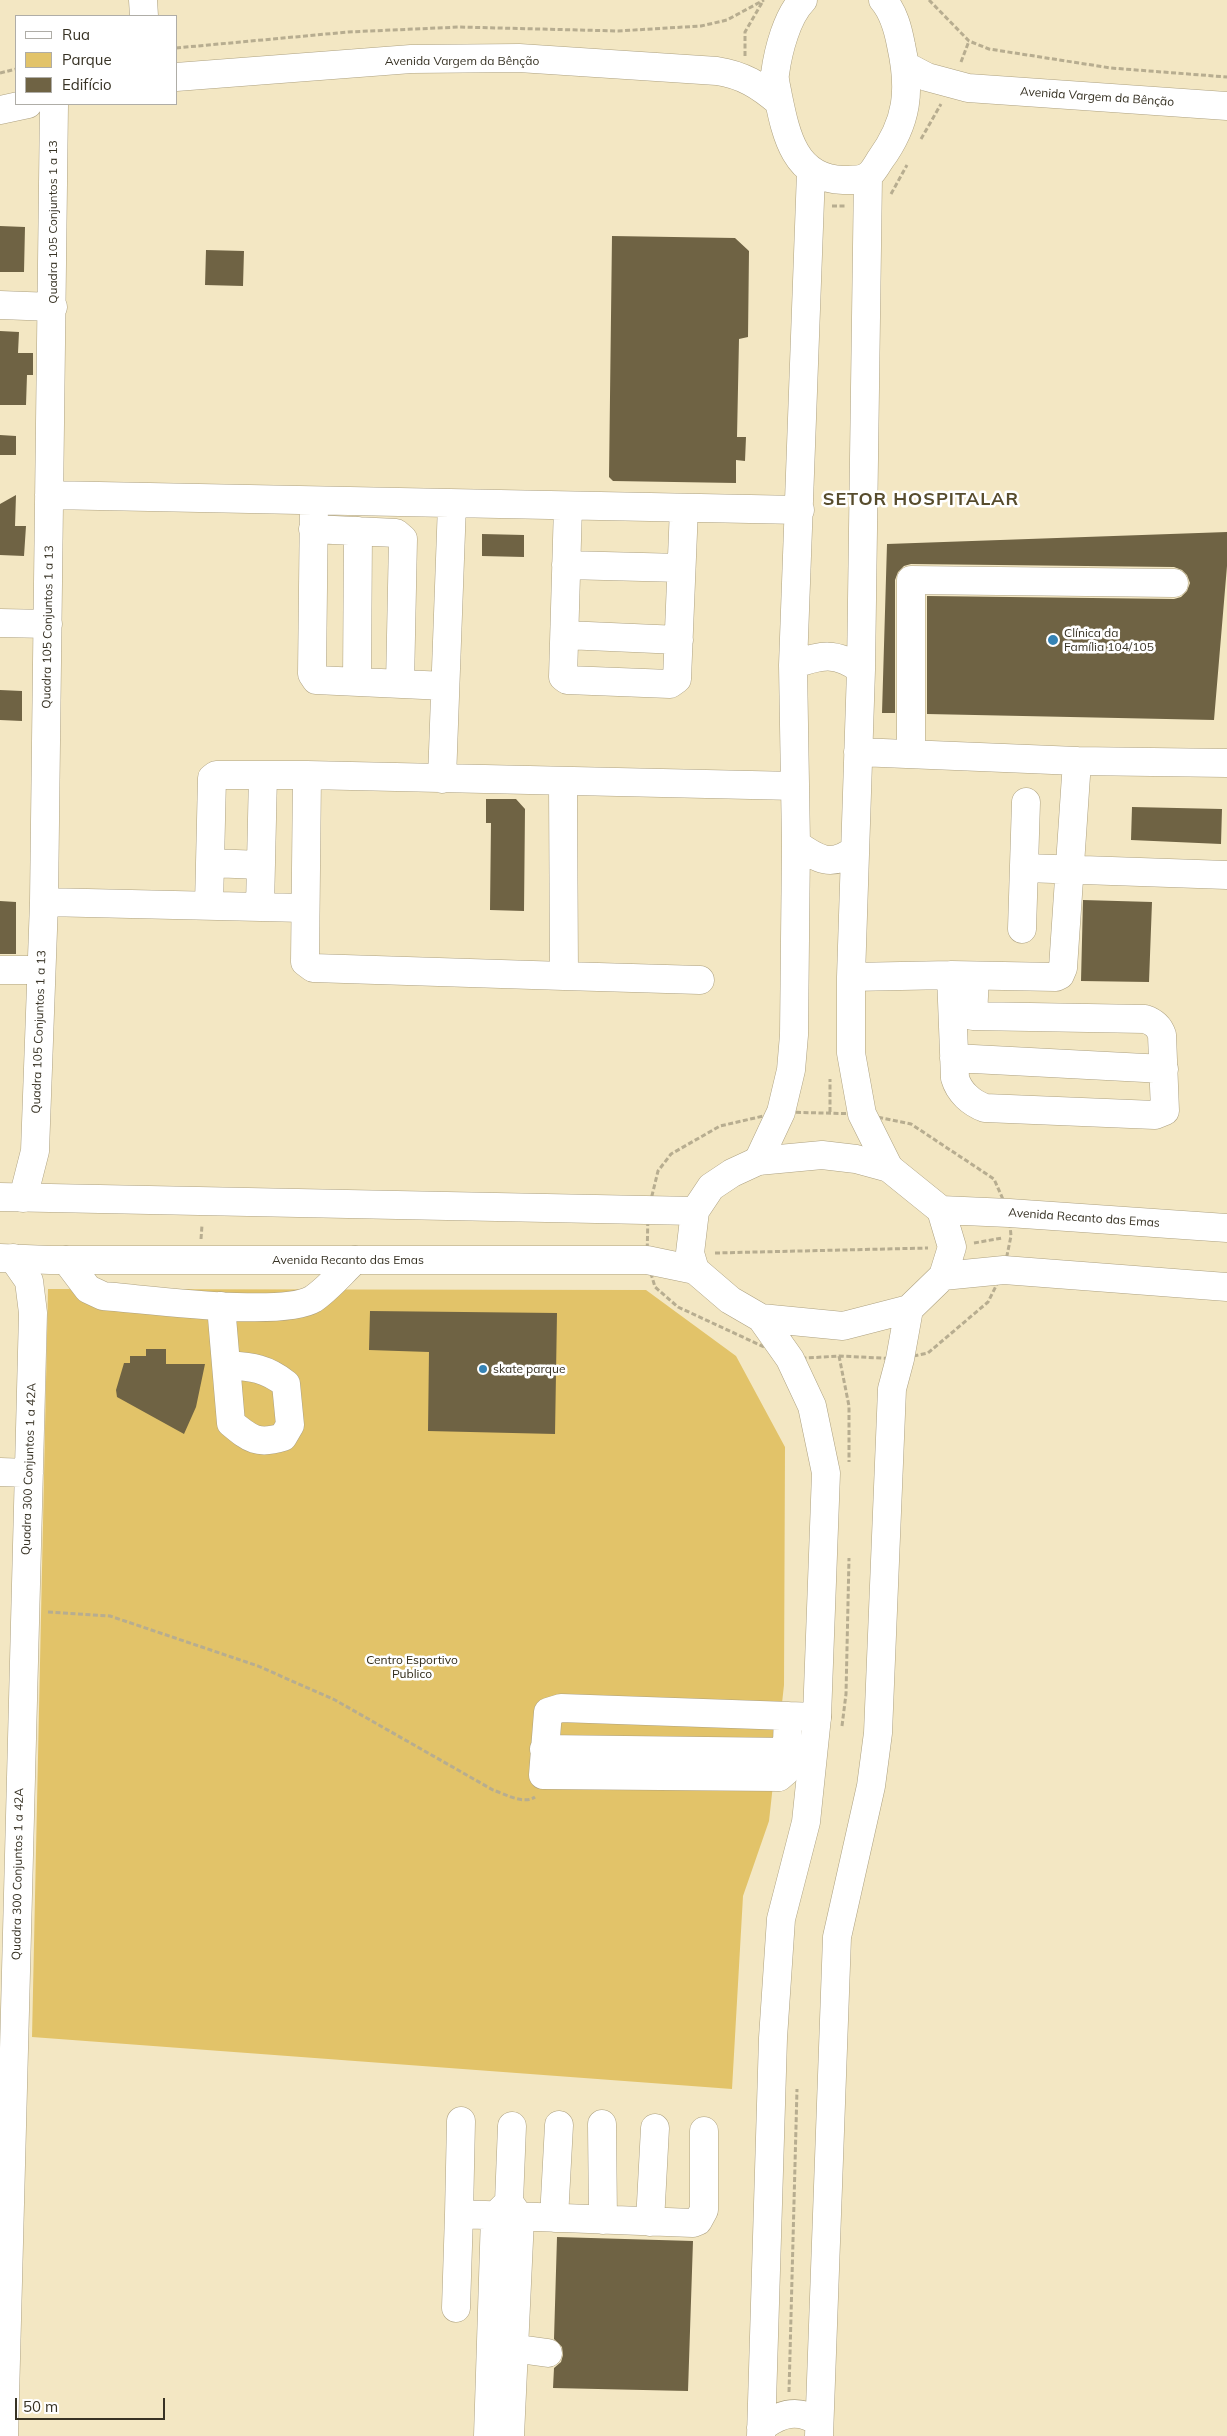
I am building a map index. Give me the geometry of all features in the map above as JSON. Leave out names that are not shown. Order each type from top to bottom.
[{"type":"street","points":[[143,0],[144,15]]},
{"type":"street","points":[[803,0],[796,7],[784,38],[774,75],[785,129],[796,152],[811,172],[824,178],[839,180],[858,180],[868,176]]},
{"type":"street","points":[[883,0],[898,26],[906,66],[907,100],[895,136],[868,176],[861,670],[854,850],[851,1053],[862,1114],[889,1168]]},
{"type":"street","name":"Avenida Vargem da Bênção","points":[[717,71],[762,58],[784,38]]},
{"type":"street","name":"Avenida Vargem da Bênção","points":[[178,77],[412,59],[519,58],[738,74],[750,80],[780,102]]},
{"type":"street","name":"Avenida Vargem da Bênção","points":[[906,66],[927,77],[968,88],[1227,106]]},
{"type":"street","name":"Avenida Vargem da Bênção","points":[[907,100],[931,93],[968,88]]},
{"type":"street","points":[[0,110],[23,105]]},
{"type":"street","name":"Quadra 105 Conjuntos 1 a 13","points":[[23,1198],[35,1151],[44,902],[53,307],[54,105]]},
{"type":"street","points":[[758,1161],[781,1112],[792,1070],[794,1035],[796,844],[794,665],[811,172]]},
{"type":"street","points":[[0,305],[53,307]]},
{"type":"street","points":[[50,495],[800,510]]},
{"type":"street","points":[[314,501],[312,674],[316,680],[445,686]]},
{"type":"street","points":[[442,779],[452,504]]},
{"type":"street","points":[[568,506],[563,676],[567,680],[670,684],[677,680],[684,508]]},
{"type":"street","points":[[313,529],[396,533],[403,539],[400,684]]},
{"type":"street","points":[[358,531],[358,682]]},
{"type":"street","points":[[566,565],[681,568]]},
{"type":"street","points":[[910,754],[911,580],[1174,583]]},
{"type":"street","points":[[0,623],[48,624]]},
{"type":"street","points":[[565,635],[678,640]]},
{"type":"street","points":[[794,665],[816,657],[836,657],[852,663],[861,670]]},
{"type":"street","points":[[858,752],[1227,763]]},
{"type":"street","points":[[851,977],[1056,977],[1060,975],[1077,760]]},
{"type":"street","points":[[209,905],[212,778],[216,775],[307,775],[563,783],[795,786]]},
{"type":"street","points":[[260,907],[263,775]]},
{"type":"street","points":[[307,775],[304,952],[305,962],[313,968],[700,980]]},
{"type":"street","points":[[563,783],[564,976]]},
{"type":"street","points":[[1022,929],[1026,802]]},
{"type":"street","points":[[796,844],[820,858],[831,861],[840,860],[854,850]]},
{"type":"street","points":[[210,864],[261,865]]},
{"type":"street","points":[[1025,868],[1227,875]]},
{"type":"street","points":[[44,902],[304,908]]},
{"type":"street","points":[[0,970],[41,970]]},
{"type":"street","points":[[963,976],[963,1015],[954,1058],[955,1078],[960,1090],[972,1101],[985,1108],[1158,1115],[1166,1108],[1160,1030],[1152,1021],[1145,1019],[963,1015]]},
{"type":"street","points":[[954,1058],[1164,1069]]},
{"type":"street","points":[[822,1155],[856,1159],[889,1168],[942,1210],[952,1247],[943,1276],[909,1309],[843,1326],[762,1318],[730,1300],[692,1262],[695,1211],[711,1187],[732,1173],[758,1161],[822,1155]]},
{"type":"street","points":[[23,1198],[648,1212],[695,1211]]},
{"type":"street","name":"Avenida Recanto das Emas","points":[[942,1210],[1010,1212],[1227,1228]]},
{"type":"street","name":"Avenida Recanto das Emas","points":[[6,1258],[58,1260],[647,1260],[692,1262]]},
{"type":"street","name":"Quadra 300 Conjuntos 1 a 42A","points":[[4,2436],[3,2327],[9,1814],[25,1611],[33,1313],[29,1281],[6,1258]]},
{"type":"street","points":[[58,1260],[88,1289],[103,1296],[220,1306],[277,1307],[312,1299],[355,1260]]},
{"type":"street","name":"Quadra 300 Conjuntos 1 a 42A","points":[[33,1313],[58,1260]]},
{"type":"street","points":[[943,1276],[1004,1270],[1227,1287]]},
{"type":"street","points":[[220,1306],[227,1365]]},
{"type":"street","points":[[823,2431],[837,1937],[872,1786],[878,1732],[892,1389],[909,1309]]},
{"type":"street","points":[[759,2433],[773,2038],[781,1918],[806,1822],[817,1717],[826,1473],[812,1406],[790,1359],[762,1318]]},
{"type":"street","points":[[0,1472],[29,1473]]},
{"type":"street","points":[[788,1716],[787,1752],[543,1762],[548,1712],[554,1708],[788,1716],[817,1717]]},
{"type":"street","points":[[456,2308],[461,2121]]},
{"type":"street","points":[[602,2124],[603,2220]]},
{"type":"street","points":[[554,2218],[559,2125]]},
{"type":"street","points":[[488,2436],[502,2347],[512,2126]]},
{"type":"street","points":[[650,2222],[655,2128]]},
{"type":"street","points":[[459,2214],[508,2212],[554,2218],[693,2223],[701,2216],[704,2210],[704,2131]]},
{"type":"street","points":[[502,2347],[548,2353]]},
{"type":"street","points":[[502,2347],[510,2436]]},
{"type":"street","points":[[759,2433],[772,2420],[788,2413],[810,2416],[823,2431]]},
{"type":"path","points":[[178,48],[348,32],[460,27],[618,31],[701,26],[727,20],[764,0]]},
{"type":"path","points":[[929,0],[969,41],[989,49],[1111,68],[1227,77]]},
{"type":"path","points":[[0,73],[15,69]]},
{"type":"path","points":[[781,1112],[862,1114],[911,1124],[994,1179],[1010,1212],[1012,1236],[1004,1270],[988,1302],[928,1353],[900,1358],[839,1356],[790,1359],[678,1307],[655,1287],[647,1260],[648,1212],[658,1171],[672,1154],[720,1126],[781,1112]]},
{"type":"path","points":[[200,1259],[203,1201]]},
{"type":"path","points":[[692,1262],[952,1247]]},
{"type":"path","points":[[839,1356],[849,1406],[850,1464]]},
{"type":"path","points":[[841,1734],[846,1694],[849,1551]]},
{"type":"path","points":[[25,1611],[110,1616],[258,1666],[335,1700],[493,1790],[520,1799],[532,1799],[541,1792],[543,1762]]},
{"type":"path","points":[[788,2413],[798,2079]]},
{"type":"green space","name":"Centro Esportivo Publico","points":[[48,1289],[646,1290],[736,1356],[785,1447],[784,1685],[769,1821],[743,1896],[732,2089],[32,2037]]},
{"type":"building","points":[[0,226],[25,227],[24,272],[0,272]]},
{"type":"building","points":[[612,236],[735,238],[749,251],[748,337],[739,339],[737,437],[746,437],[745,461],[736,460],[736,483],[613,481],[609,477]]},
{"type":"building","points":[[206,250],[244,251],[243,286],[205,285]]},
{"type":"building","points":[[0,331],[19,332],[18,353],[33,353],[33,375],[27,375],[26,405],[0,405]]},
{"type":"building","points":[[0,435],[16,436],[16,455],[0,455]]},
{"type":"building","points":[[16,495],[15,526],[26,526],[24,556],[0,555],[0,504]]},
{"type":"building","name":"Clínica da Família 104/105","points":[[1227,532],[1227,566],[1214,720],[927,714],[927,596],[1174,599],[1181,597],[1187,591],[1190,583],[1187,575],[1182,570],[1174,567],[911,564],[904,566],[898,572],[895,580],[895,713],[882,713],[887,544]]},
{"type":"building","points":[[482,534],[524,535],[524,557],[482,556]]},
{"type":"building","points":[[0,690],[22,691],[22,721],[0,720]]},
{"type":"building","points":[[486,799],[516,799],[525,809],[524,911],[490,910],[491,823],[486,823]]},
{"type":"building","points":[[1132,807],[1222,809],[1221,844],[1131,840]]},
{"type":"building","points":[[1083,900],[1152,902],[1149,982],[1081,981]]},
{"type":"building","points":[[0,901],[16,902],[16,954],[0,954]]},
{"type":"building","name":"skate parque","points":[[370,1311],[557,1313],[555,1434],[428,1431],[429,1352],[369,1350]]},
{"type":"building","points":[[146,1349],[166,1349],[166,1364],[205,1364],[196,1407],[184,1434],[117,1397],[116,1390],[124,1363],[130,1363],[130,1356],[146,1356]]},
{"type":"building","points":[[557,2237],[693,2241],[688,2391],[553,2388],[554,2368],[561,2362],[563,2355],[562,2347],[554,2339]]},
{"type":"place","name":"Clínica da Família 104/105","points":[[1053,640]]},
{"type":"place","name":"skate parque","points":[[483,1369]]},
{"type":"district","name":"SETOR HOSPITALAR","points":[[921,500]]}]
